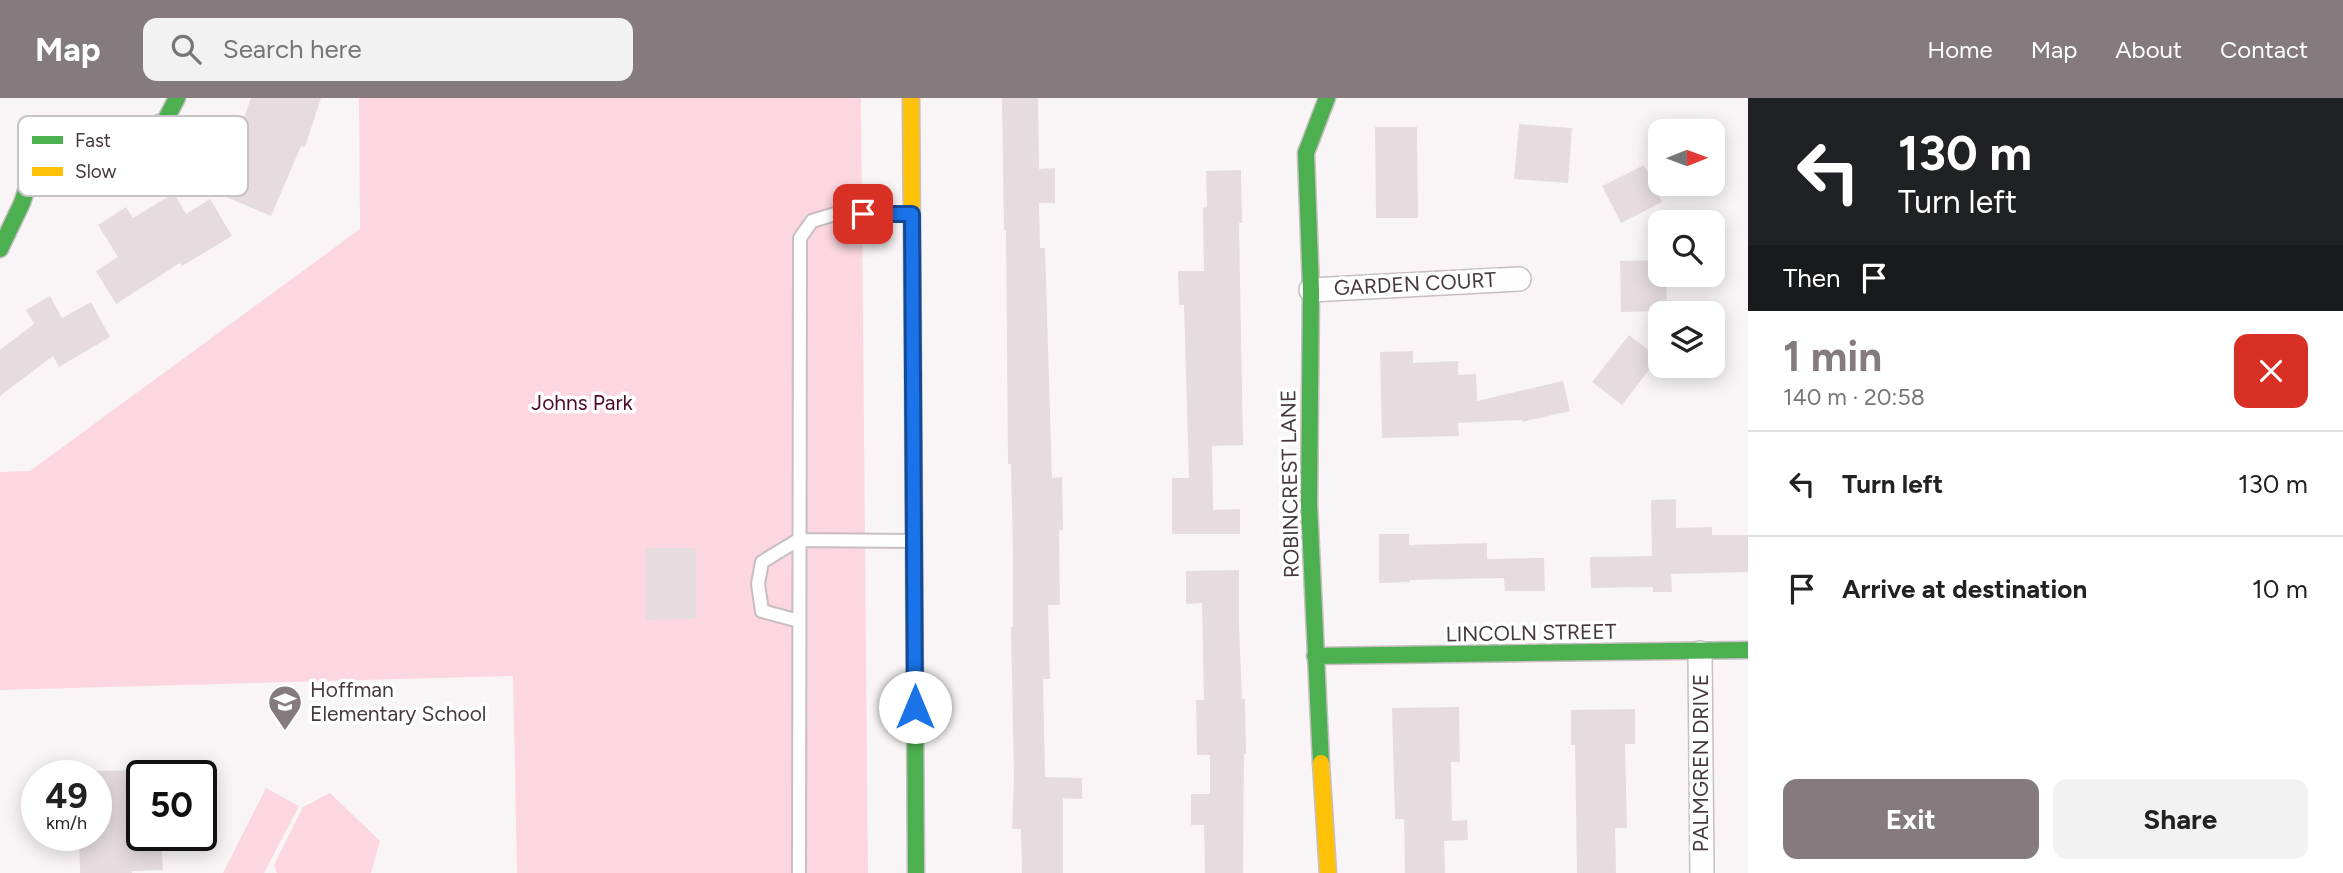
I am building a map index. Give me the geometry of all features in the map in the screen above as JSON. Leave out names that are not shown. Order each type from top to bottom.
[{"type":"street","points":[[168,116],[177,98]]},
{"type":"street","points":[[911,98],[916,873]]},
{"type":"street","name":"ROBINCREST LANE","points":[[1327,98],[1306,153],[1311,289],[1309,503],[1328,873]]},
{"type":"street","points":[[0,249],[24,196]]},
{"type":"street","name":"GARDEN COURT","points":[[1311,289],[1519,279]]},
{"type":"street","name":"LINCOLN STREET","points":[[1315,656],[1700,653],[1748,650]]},
{"type":"street","name":"PALMGREN DRIVE","points":[[1700,653],[1702,873]]},
{"type":"lane","points":[[799,873],[800,238],[811,220],[835,214],[912,214]]},
{"type":"lane","points":[[799,621],[762,611],[758,584],[762,562],[798,540],[913,541]]},
{"type":"green space","name":"Johns Park","points":[[359,98],[861,98],[868,873],[517,873],[513,676],[0,690],[0,472],[30,471],[360,229]]},
{"type":"green space","points":[[266,788],[299,806],[264,873],[223,873]]},
{"type":"green space","points":[[330,793],[380,841],[371,873],[277,873],[274,865],[303,807]]},
{"type":"building","points":[[251,98],[321,98],[305,147],[301,146],[271,216],[224,196],[248,196],[248,116],[245,116]]},
{"type":"building","points":[[1002,98],[1038,98],[1039,169],[1055,168],[1055,203],[1039,203],[1040,248],[1045,248],[1052,478],[1062,477],[1063,530],[1059,530],[1060,605],[1048,605],[1050,679],[1043,679],[1045,777],[1082,778],[1082,799],[1063,798],[1063,873],[1022,873],[1021,829],[1012,829],[1013,557],[1011,464],[1008,464]]},
{"type":"building","points":[[1519,124],[1572,128],[1568,183],[1514,179]]},
{"type":"building","points":[[1375,127],[1417,127],[1418,218],[1376,218]]},
{"type":"building","points":[[1644,165],[1648,173],[1648,196],[1659,196],[1662,202],[1621,223],[1602,186]]},
{"type":"building","points":[[1241,170],[1242,223],[1239,223],[1243,445],[1212,446],[1213,510],[1240,509],[1240,534],[1172,534],[1172,478],[1189,478],[1184,305],[1179,305],[1178,271],[1204,271],[1203,208],[1207,207],[1206,171]]},
{"type":"building","points":[[169,196],[176,196],[186,214],[210,199],[232,236],[182,266],[180,263],[116,304],[96,271],[118,257],[98,225],[126,207],[133,218]]},
{"type":"building","points":[[1648,260],[1648,287],[1666,287],[1667,301],[1648,301],[1648,311],[1621,312],[1620,261]]},
{"type":"building","points":[[50,296],[62,318],[91,302],[110,337],[59,367],[53,356],[0,396],[0,350],[34,324],[26,310]]},
{"type":"building","points":[[1629,335],[1648,350],[1648,371],[1622,405],[1592,382]]},
{"type":"building","points":[[1413,351],[1413,363],[1458,361],[1458,375],[1476,374],[1477,401],[1563,381],[1570,411],[1522,422],[1458,423],[1459,436],[1382,438],[1380,352]]},
{"type":"building","points":[[1676,499],[1676,528],[1712,527],[1712,535],[1748,535],[1748,572],[1671,574],[1672,592],[1653,592],[1653,587],[1591,588],[1590,557],[1652,556],[1651,500]]},
{"type":"building","points":[[1379,534],[1409,534],[1409,545],[1487,543],[1487,559],[1544,558],[1545,591],[1505,591],[1504,578],[1379,583]]},
{"type":"building","points":[[646,548],[696,548],[696,619],[646,620]]},
{"type":"building","points":[[1239,570],[1239,626],[1246,754],[1243,873],[1205,873],[1204,825],[1191,825],[1191,794],[1210,794],[1210,755],[1197,755],[1196,700],[1204,700],[1202,603],[1186,604],[1186,571]]},
{"type":"building","points":[[1459,707],[1460,762],[1451,762],[1452,821],[1467,820],[1468,840],[1444,841],[1445,873],[1405,873],[1404,819],[1395,819],[1392,708]]},
{"type":"building","points":[[1635,709],[1635,744],[1625,744],[1627,828],[1615,828],[1616,873],[1577,873],[1575,745],[1571,745],[1571,710]]},
{"type":"building","points":[[126,770],[126,851],[162,851],[163,870],[80,873],[79,851],[112,851],[112,771]]},
{"type":"traffic: fast","points":[[168,116],[177,98]]},
{"type":"traffic: fast","points":[[1321,763],[1309,504],[1311,290],[1306,153],[1327,98]]},
{"type":"traffic: fast","points":[[0,249],[24,196]]},
{"type":"traffic: fast","points":[[913,376],[916,873]]},
{"type":"traffic: fast","points":[[1315,656],[1748,650]]},
{"type":"traffic: slow","points":[[911,98],[913,376]]},
{"type":"traffic: slow","points":[[1321,763],[1328,873]]},
{"type":"place","name":"Hoffman Elementary School","points":[[285,732]]},
{"type":"route","points":[[863,214],[912,214],[915,707]]}]
